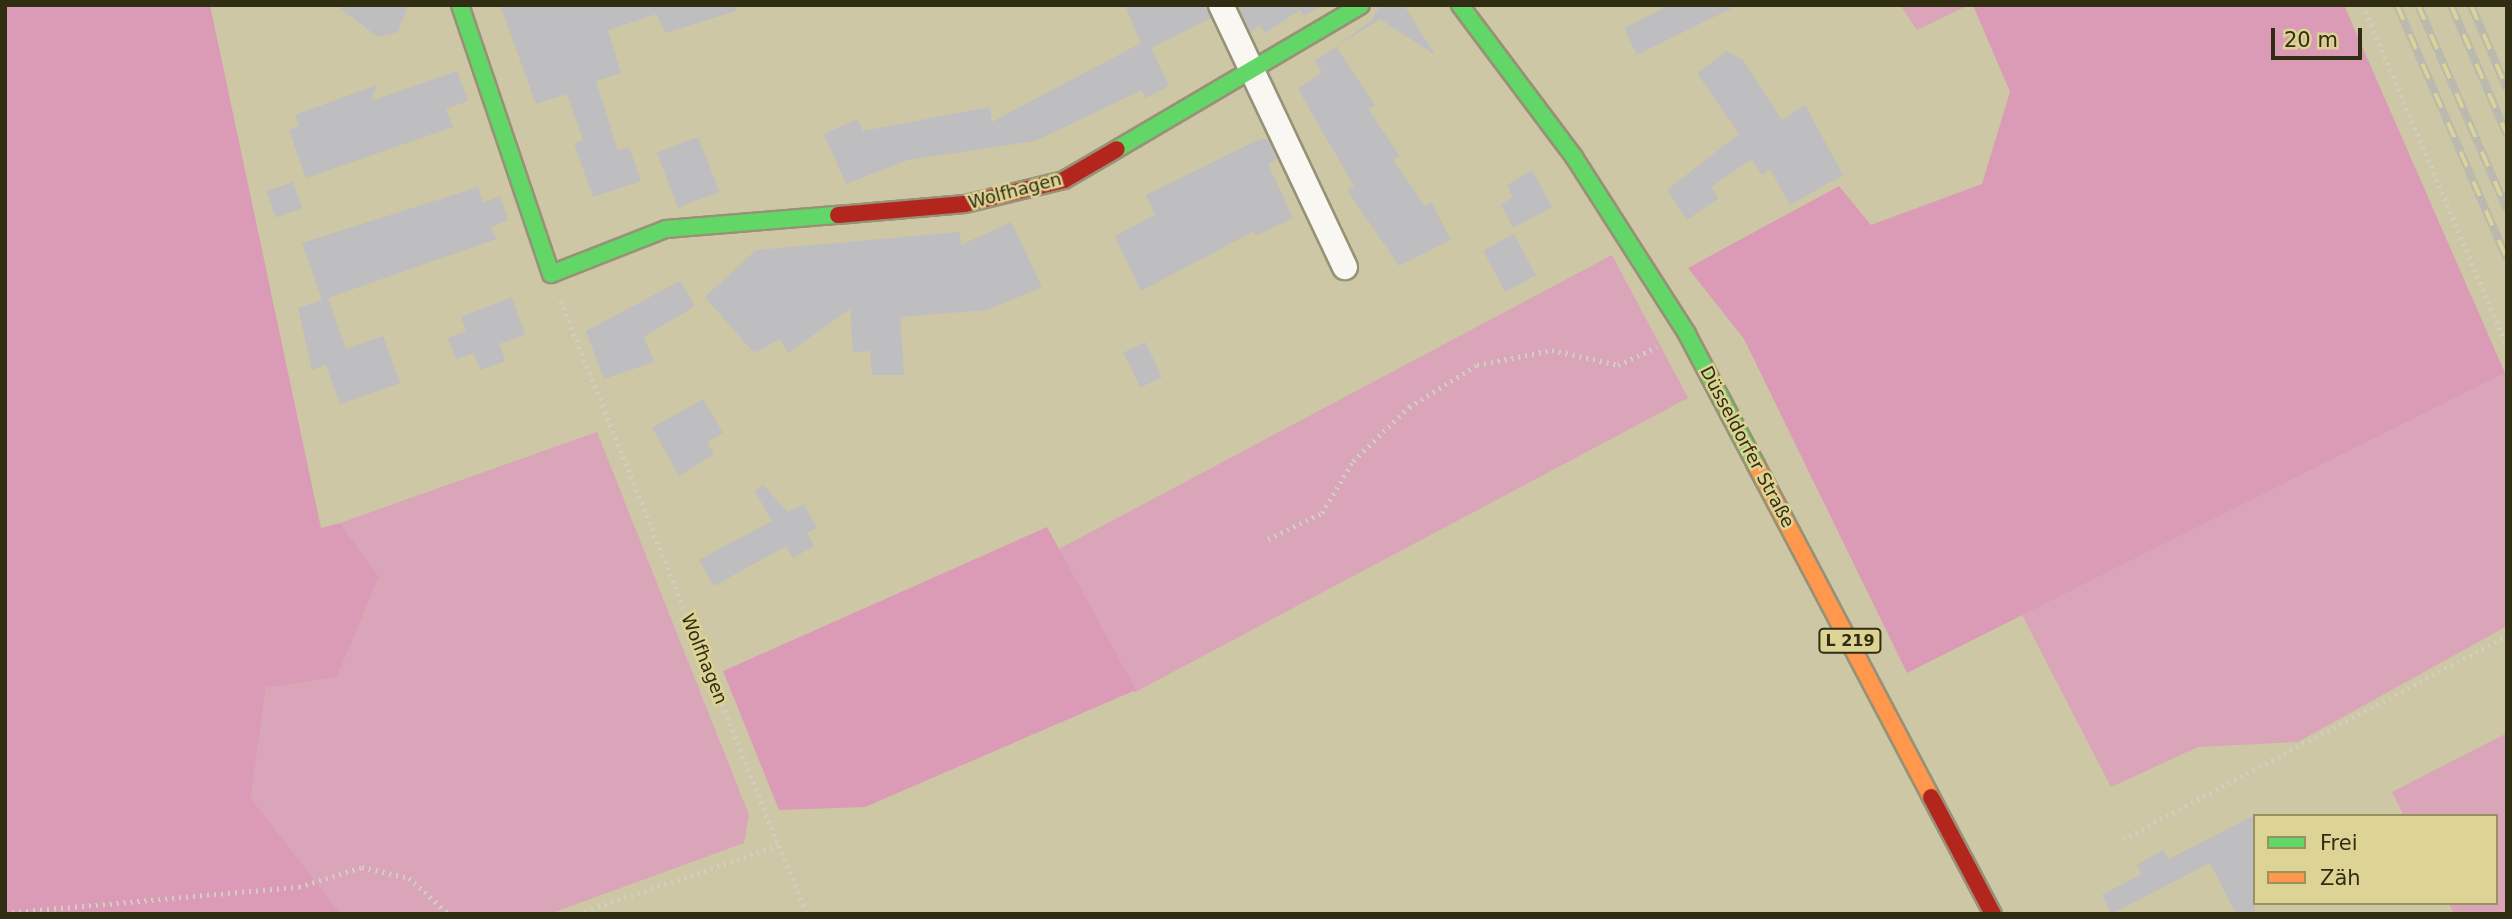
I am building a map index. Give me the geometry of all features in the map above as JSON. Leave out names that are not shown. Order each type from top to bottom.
[{"type":"street","points":[[460,5],[551,274]]},
{"type":"street","points":[[1221,5],[1345,267]]},
{"type":"street","name":"Wolfhagen","points":[[551,274],[666,229],[965,204],[1064,180],[1361,5]]},
{"type":"street","name":"Düsseldorfer Straße","points":[[1460,5],[1574,157],[1687,334],[1993,914]]},
{"type":"path","points":[[2363,5],[2507,346]]},
{"type":"path","name":"Wolfhagen","points":[[551,274],[807,914]]},
{"type":"path","points":[[1268,539],[1322,513],[1353,461],[1409,407],[1477,365],[1552,350],[1618,365],[1687,334]]},
{"type":"path","points":[[2123,839],[2507,636]]},
{"type":"path","points":[[578,914],[779,846]]},
{"type":"path","points":[[5,913],[299,887],[362,867],[409,878],[449,914]]},
{"type":"shaded area","points":[[5,5],[210,5],[321,528],[340,523],[379,577],[337,677],[266,688],[251,798],[341,914],[5,914]]},
{"type":"shaded area","points":[[1900,5],[1969,5],[1917,30]]},
{"type":"shaded area","points":[[1973,5],[2344,5],[2505,373],[1907,673],[1744,339],[1688,268],[1839,186],[1871,225],[1982,184],[2010,92]]},
{"type":"shaded area","points":[[1612,255],[1688,398],[1134,692],[1058,549]]},
{"type":"shaded area","points":[[2505,373],[2507,626],[2298,742],[2198,747],[2111,787],[2022,615]]},
{"type":"shaded area","points":[[597,432],[749,815],[744,843],[549,914],[341,914],[251,798],[266,688],[337,677],[379,577],[340,523]]},
{"type":"shaded area","points":[[1047,527],[1136,690],[865,807],[779,810],[723,671]]},
{"type":"shaded area","points":[[2507,733],[2507,914],[2454,914],[2450,905],[2498,905],[2498,814],[2403,814],[2392,792]]},
{"type":"building","points":[[336,5],[408,5],[398,32],[378,37]]},
{"type":"building","points":[[500,5],[735,5],[736,11],[665,33],[657,14],[608,30],[621,73],[596,81],[618,151],[629,147],[641,181],[593,197],[574,143],[583,140],[567,94],[536,104]]},
{"type":"building","points":[[1125,5],[1206,5],[1211,18],[1151,48],[1169,86],[1145,98],[1142,90],[1035,141],[908,160],[846,184],[824,134],[857,119],[863,131],[990,107],[992,122],[1141,43]]},
{"type":"building","points":[[1238,5],[1323,5],[1304,16],[1300,10],[1265,33],[1260,26],[1250,32]]},
{"type":"building","points":[[1380,5],[1404,5],[1435,55],[1380,19],[1329,51],[1371,21]]},
{"type":"building","points":[[1670,5],[1738,5],[1637,55],[1624,28]]},
{"type":"building","points":[[1336,47],[1375,105],[1368,109],[1400,156],[1393,160],[1425,206],[1431,202],[1451,240],[1399,266],[1347,190],[1354,186],[1298,89],[1322,72],[1315,61]]},
{"type":"building","points":[[1727,51],[1743,60],[1782,120],[1805,105],[1843,175],[1790,205],[1770,169],[1762,175],[1752,159],[1711,187],[1719,198],[1687,220],[1667,190],[1739,134],[1697,73]]},
{"type":"building","points":[[457,71],[468,101],[446,109],[453,127],[306,178],[289,130],[299,126],[295,115],[377,85],[371,101]]},
{"type":"building","points":[[698,137],[719,192],[678,208],[657,153]]},
{"type":"building","points":[[1260,139],[1268,139],[1277,159],[1268,164],[1293,218],[1256,236],[1254,231],[1141,291],[1115,236],[1155,215],[1146,195]]},
{"type":"building","points":[[1532,170],[1552,207],[1513,228],[1501,204],[1513,197],[1507,185]]},
{"type":"building","points":[[293,182],[302,208],[276,218],[267,191]]},
{"type":"building","points":[[478,187],[483,203],[500,196],[508,220],[491,227],[496,239],[322,300],[302,243]]},
{"type":"building","points":[[1011,222],[1042,287],[987,310],[900,317],[904,375],[872,375],[870,351],[853,352],[850,309],[788,353],[780,339],[754,353],[705,297],[756,250],[960,232],[961,245]]},
{"type":"building","points":[[1514,234],[1536,275],[1505,292],[1483,250]]},
{"type":"building","points":[[680,281],[695,306],[644,337],[654,362],[604,379],[586,331]]},
{"type":"building","points":[[512,297],[525,335],[499,344],[506,361],[480,370],[474,353],[456,359],[448,338],[466,331],[461,317]]},
{"type":"building","points":[[328,298],[346,349],[383,336],[400,383],[340,404],[326,365],[312,370],[298,308]]},
{"type":"building","points":[[1145,342],[1162,377],[1141,388],[1123,353]]},
{"type":"building","points":[[703,399],[723,433],[707,442],[714,454],[679,476],[652,428]]},
{"type":"building","points":[[763,485],[788,512],[804,504],[817,528],[807,533],[814,546],[793,558],[786,546],[714,586],[699,560],[772,521],[755,492]]},
{"type":"building","points":[[2253,816],[2255,914],[2236,914],[2210,863],[2111,914],[2102,895],[2142,874],[2137,865],[2163,850],[2169,859]]},
{"type":"railway","points":[[2397,5],[2507,259]]},
{"type":"railway","points":[[2418,5],[2507,210]]},
{"type":"railway","points":[[2451,5],[2507,135]]},
{"type":"railway","points":[[2471,5],[2507,89]]},
{"type":"traffic: fast","points":[[460,5],[551,274],[666,229],[838,215]]},
{"type":"traffic: fast","points":[[1117,149],[1361,5]]},
{"type":"traffic: fast","points":[[1460,5],[1574,157],[1687,334],[1756,465]]},
{"type":"traffic: slow","points":[[1756,465],[1931,797]]},
{"type":"traffic: jam","points":[[838,215],[965,204],[1064,180],[1117,149]]},
{"type":"traffic: jam","points":[[1931,797],[1993,914]]}]
